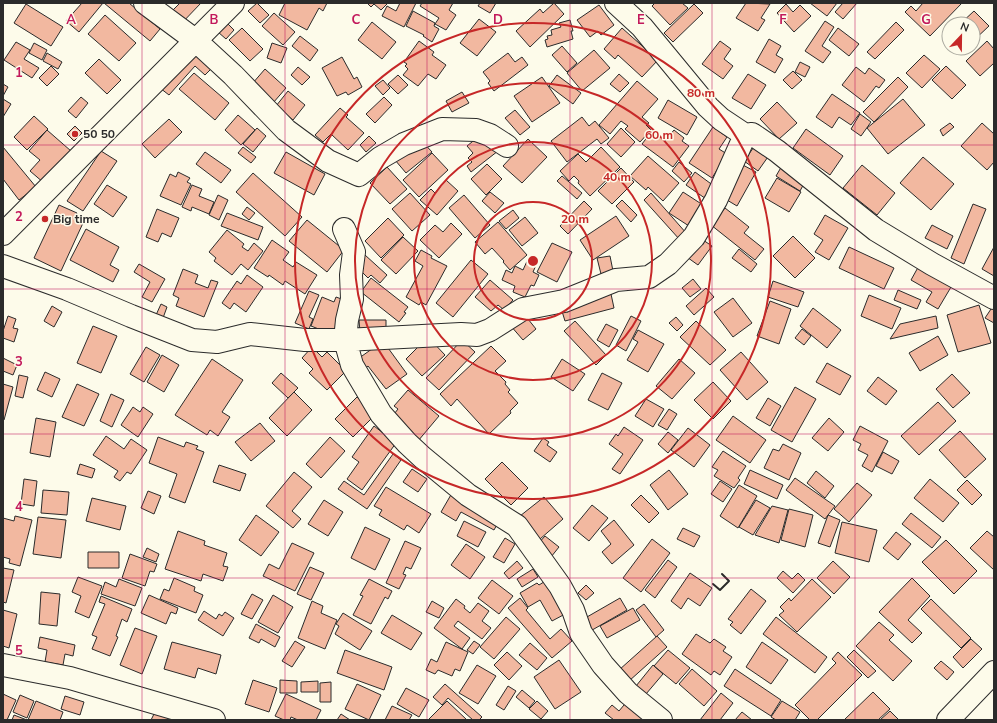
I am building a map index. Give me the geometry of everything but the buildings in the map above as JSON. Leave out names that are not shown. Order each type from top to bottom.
[{"type":"street","points":[[145,3],[195,40],[234,75],[286,130],[328,161],[359,175],[380,158],[404,144],[442,129],[476,130],[490,135],[507,146]]},
{"type":"street","points":[[3,234],[233,3]]},
{"type":"street","points":[[616,3],[642,27],[708,107],[721,119],[745,135],[752,134],[777,151],[876,230],[932,264],[994,298]]},
{"type":"street","points":[[3,266],[192,340],[217,342],[250,334],[305,340],[345,340],[461,334],[477,335],[490,330],[523,309],[564,301],[616,280],[649,277],[668,264],[694,237],[716,200],[745,135]]},
{"type":"street","points":[[344,229],[354,252],[351,275],[352,299],[347,320],[345,340],[352,365],[381,414],[422,457],[468,495],[516,526],[560,586],[573,610],[581,634],[603,666],[628,693],[661,720]]},
{"type":"street","points":[[3,665],[70,678],[214,720]]},
{"type":"street","points":[[948,720],[994,672]]},
{"type":"wall","points":[[713,584],[720,590],[729,581],[722,574]]},
{"type":"place","name":"50 50","points":[[75,134]]},
{"type":"place","name":"Big time","points":[[45,219]]}]
